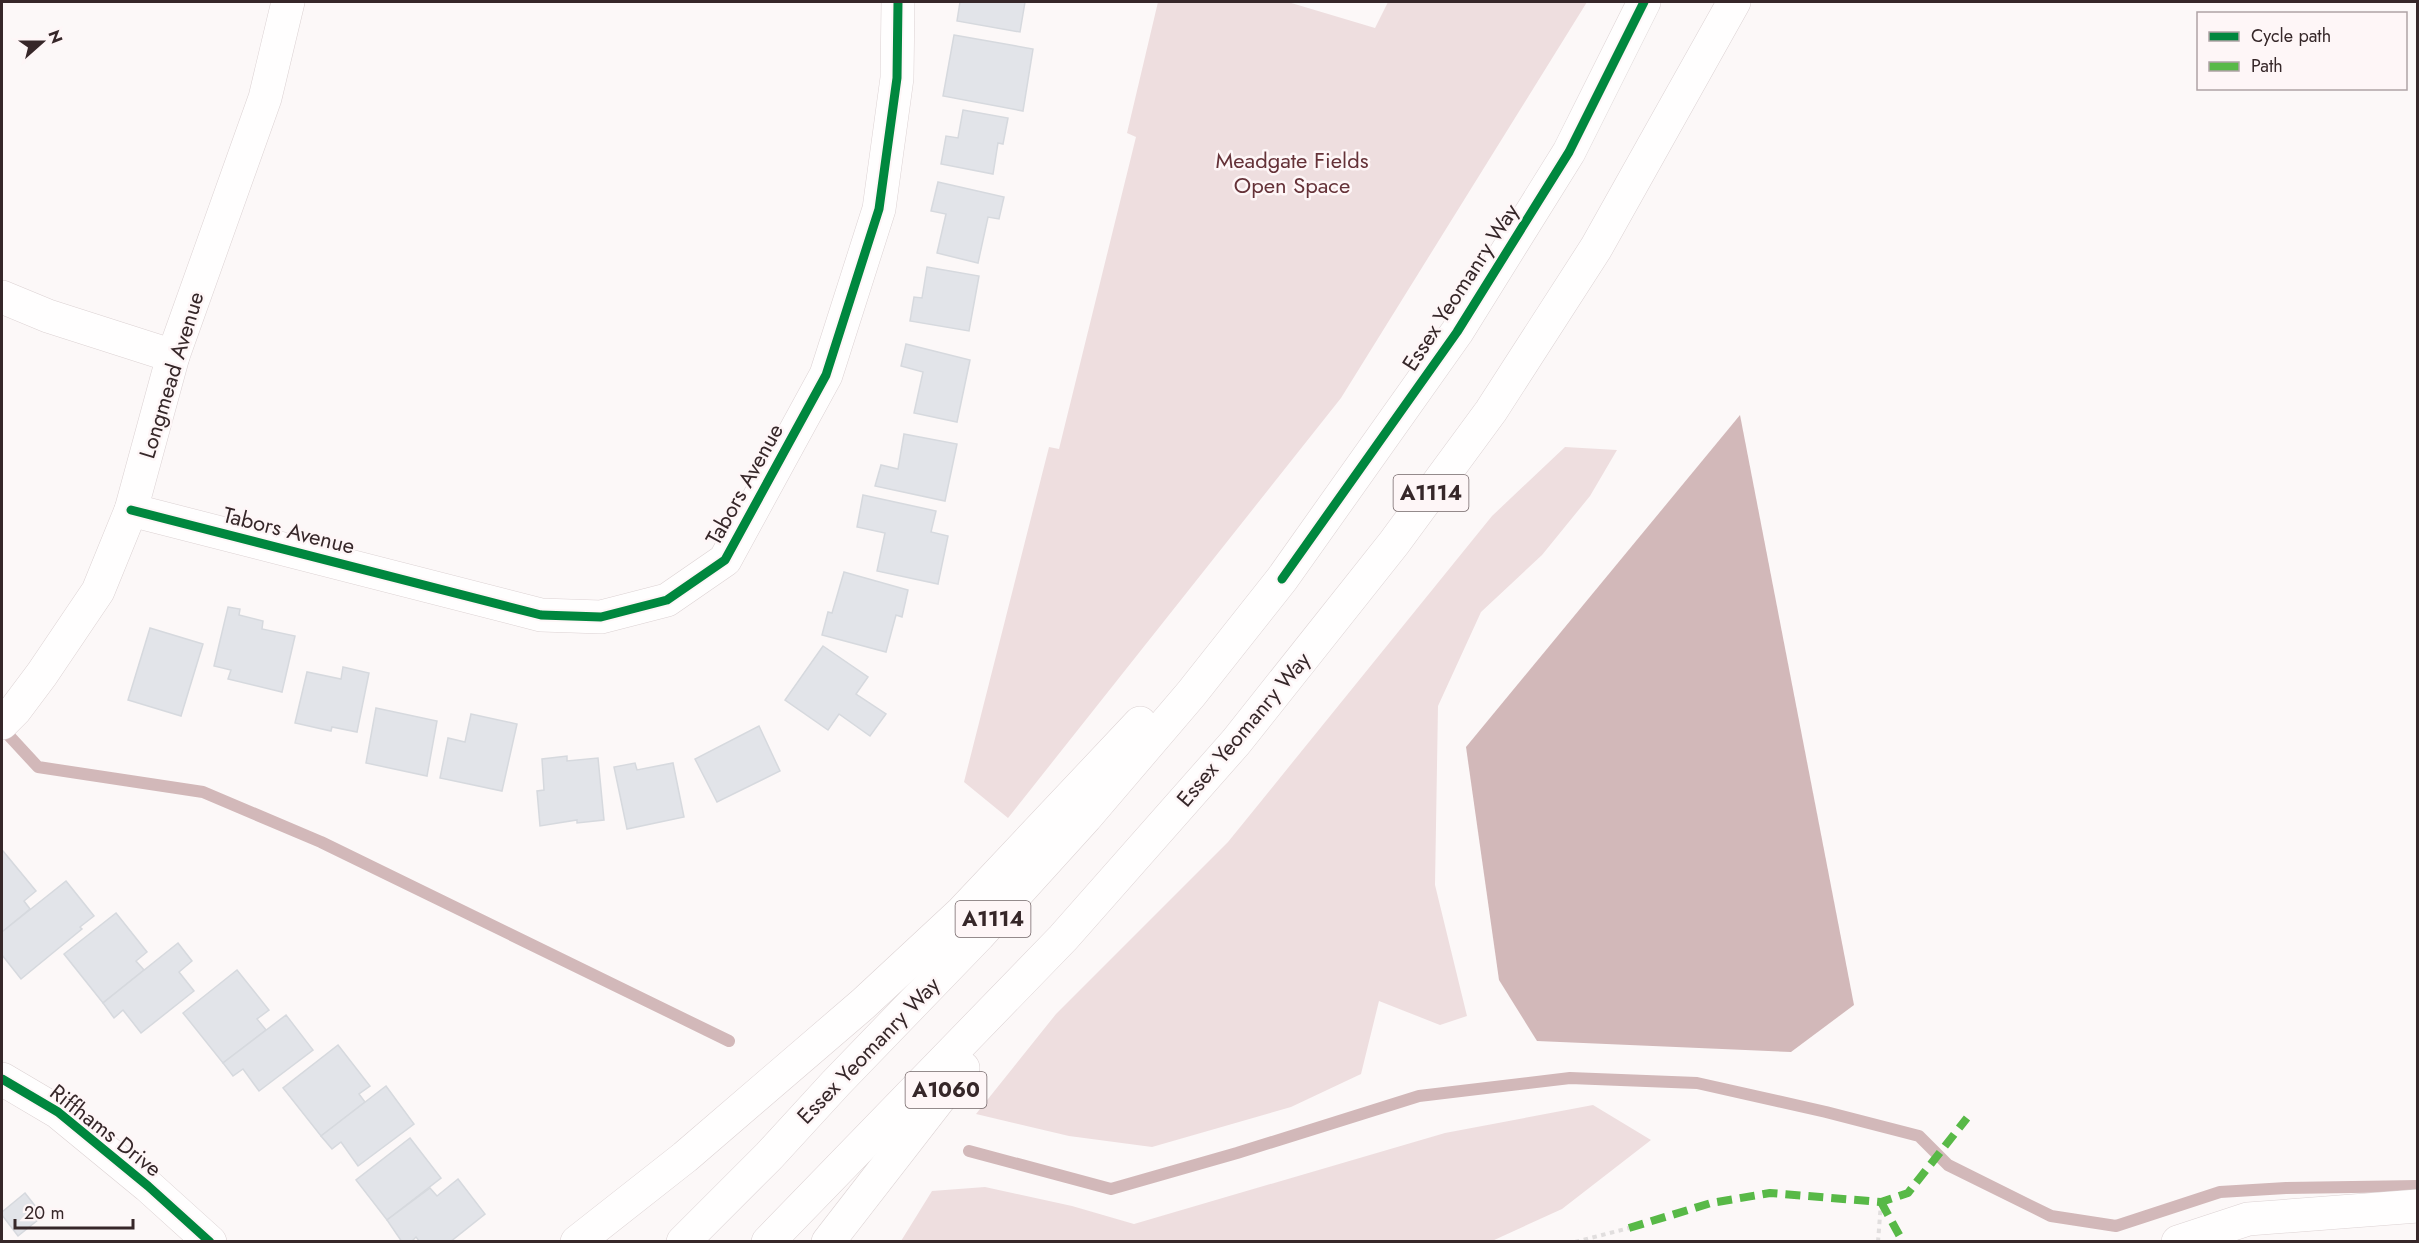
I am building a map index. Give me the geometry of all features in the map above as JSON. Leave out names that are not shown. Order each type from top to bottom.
[{"type":"main road","name":"Longmead Avenue","points":[[8,717],[98,591],[131,510],[173,356],[265,98],[288,2]]},
{"type":"main road","name":"Tabors Avenue","points":[[131,510],[541,615],[601,617],[667,600],[725,560],[826,375],[879,209],[897,78],[898,2]]},
{"type":"main road","name":"Essex Yeomanry Way","points":[[683,1242],[769,1156],[979,935],[1086,817],[1191,694],[1282,579],[1463,322],[1569,152],[1644,2]]},
{"type":"main road","name":"Essex Yeomanry Way","points":[[768,1242],[1063,938],[1236,742],[1394,543],[1491,411],[1596,248],[1734,2]]},
{"type":"main road","points":[[2,297],[48,316],[173,356]]},
{"type":"main road","name":"A1114","points":[[578,1242],[702,1142],[863,1004],[962,912],[1091,772],[1282,579]]},
{"type":"main road","name":"A1060","points":[[828,1242],[1063,938]]},
{"type":"main road","name":"Riffhams Drive","points":[[2,1079],[58,1112],[148,1186],[210,1242]]},
{"type":"main road","points":[[2178,1242],[2248,1219],[2418,1206]]},
{"type":"path","points":[[1878,1242],[1881,1202]]},
{"type":"path","points":[[1575,1242],[1629,1228]]},
{"type":"green space","name":"Meadgate Fields Open Space","points":[[1158,2],[1288,2],[1375,28],[1388,2],[1587,2],[1341,398],[1008,818],[964,782],[1049,447],[1059,449],[1136,137],[1127,133]]},
{"type":"green space","points":[[1565,447],[1617,450],[1590,496],[1542,555],[1481,612],[1438,706],[1435,885],[1467,1016],[1440,1025],[1379,1001],[1361,1074],[1291,1107],[1152,1147],[1069,1136],[976,1114],[1056,1014],[1228,842],[1492,516]]},
{"type":"green space","points":[[1593,1105],[1651,1140],[1562,1209],[1492,1241],[901,1241],[932,1191],[985,1187],[1072,1206],[1134,1224],[1445,1133]]},
{"type":"shaded area","points":[[1740,415],[1854,1005],[1791,1052],[1537,1041],[1499,980],[1466,747]]},
{"type":"building","points":[[960,2],[1025,2],[1020,32],[957,21]]},
{"type":"building","points":[[954,35],[1033,49],[1023,111],[943,96]]},
{"type":"building","points":[[963,110],[1008,118],[1003,144],[998,143],[993,174],[941,164],[946,136],[958,138]]},
{"type":"building","points":[[938,182],[1004,197],[999,219],[988,217],[978,263],[937,253],[946,214],[931,211]]},
{"type":"building","points":[[927,267],[979,276],[969,331],[910,321],[914,297],[922,298]]},
{"type":"building","points":[[906,344],[970,360],[957,422],[914,413],[923,372],[901,366]]},
{"type":"building","points":[[904,434],[957,444],[945,501],[875,486],[881,465],[898,469]]},
{"type":"building","points":[[863,495],[936,511],[931,532],[948,536],[938,584],[877,571],[885,533],[857,527]]},
{"type":"building","points":[[844,572],[908,590],[902,617],[896,615],[886,652],[822,635],[828,612],[832,613]]},
{"type":"building","points":[[228,607],[240,609],[239,615],[263,621],[262,629],[295,636],[282,692],[228,679],[231,670],[214,666]]},
{"type":"building","points":[[150,628],[203,644],[181,716],[128,700]]},
{"type":"building","points":[[823,646],[868,677],[856,694],[886,714],[870,736],[839,714],[828,730],[785,700]]},
{"type":"building","points":[[343,667],[369,673],[357,732],[332,727],[331,731],[295,723],[307,672],[341,679]]},
{"type":"building","points":[[376,708],[437,721],[427,776],[366,763]]},
{"type":"building","points":[[471,714],[517,724],[502,791],[440,778],[448,738],[465,742]]},
{"type":"building","points":[[759,726],[780,771],[717,802],[695,759]]},
{"type":"building","points":[[567,756],[567,761],[598,758],[604,820],[577,823],[577,820],[540,826],[537,791],[544,790],[542,759]]},
{"type":"building","points":[[635,763],[637,770],[673,763],[684,817],[627,829],[614,767]]},
{"type":"building","points":[[3,851],[36,891],[24,901],[30,909],[2,932],[2,853]]},
{"type":"building","points":[[66,881],[94,916],[80,927],[82,929],[21,979],[2,955],[2,932]]},
{"type":"building","points":[[116,913],[147,952],[136,961],[144,970],[103,1003],[64,954]]},
{"type":"building","points":[[178,943],[192,961],[179,972],[194,991],[141,1033],[123,1010],[114,1018],[103,1003]]},
{"type":"building","points":[[237,970],[269,1010],[257,1019],[266,1030],[223,1063],[183,1013]]},
{"type":"building","points":[[286,1015],[313,1050],[259,1091],[243,1069],[233,1076],[223,1063]]},
{"type":"building","points":[[338,1045],[370,1086],[359,1094],[365,1102],[321,1136],[283,1088]]},
{"type":"building","points":[[386,1086],[414,1124],[358,1166],[341,1142],[332,1149],[321,1136]]},
{"type":"building","points":[[410,1138],[441,1178],[387,1220],[356,1180]]},
{"type":"building","points":[[458,1179],[485,1214],[450,1242],[420,1242],[416,1237],[411,1242],[402,1242],[387,1220],[430,1188],[437,1196]]},
{"type":"building","points":[[25,1193],[43,1216],[18,1236],[2,1212]]},
{"type":"waterway","points":[[2,728],[38,767],[203,792],[321,842],[729,1041]]},
{"type":"waterway","points":[[969,1151],[1111,1189],[1237,1153],[1419,1096],[1570,1078],[1697,1083],[1919,1136],[1948,1165],[2051,1216],[2116,1226],[2220,1192],[2286,1188],[2418,1186]]},
{"type":"marked path","points":[[1629,1228],[1711,1203],[1770,1193],[1881,1202],[1908,1193],[1967,1118]]},
{"type":"marked path","points":[[1881,1202],[1903,1242]]},
{"type":"cycle path","points":[[131,510],[541,615],[601,617],[667,600],[725,560],[826,375],[879,209],[897,78],[898,2]]},
{"type":"cycle path","points":[[1282,579],[1457,332],[1569,152],[1644,2]]},
{"type":"cycle path","points":[[2,1079],[58,1112],[148,1186],[210,1242]]}]
